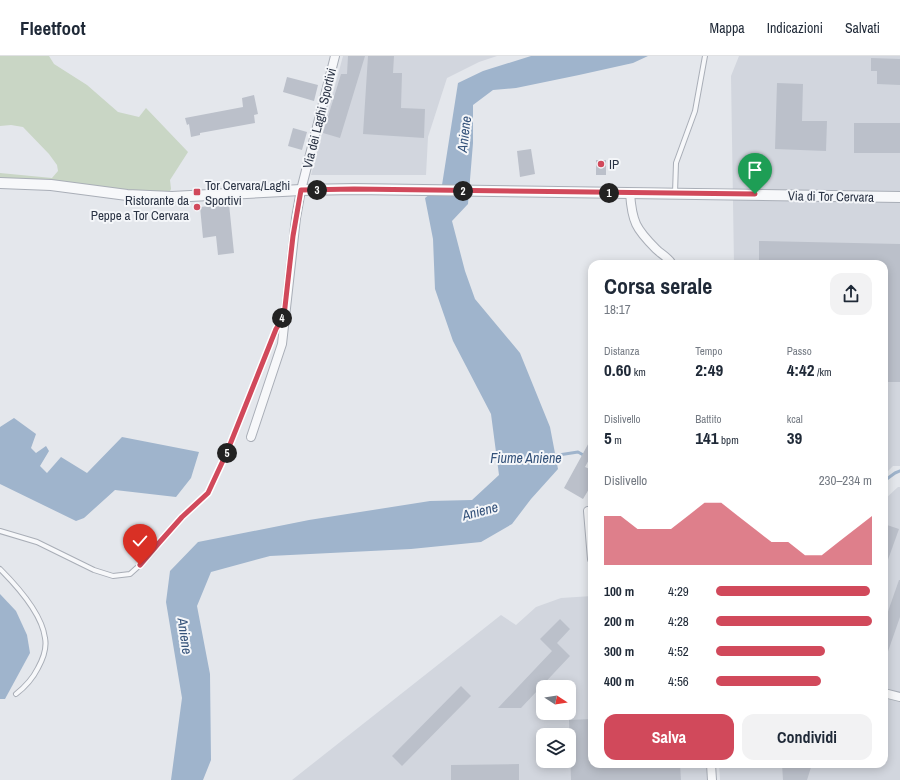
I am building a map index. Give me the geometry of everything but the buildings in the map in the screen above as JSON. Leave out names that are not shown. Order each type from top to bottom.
[{"type":"street","name":"Via dei Laghi Sportivi","points":[[251,437],[282,344],[293,236],[301,190],[335,56]]},
{"type":"street","points":[[0,183],[51,185],[127,195],[172,197],[301,190]]},
{"type":"street","name":"Via di Tor Cervara","points":[[301,190],[422,190],[900,197]]},
{"type":"street","points":[[630,193],[634,220],[638,229],[657,250],[669,260]]},
{"type":"street","points":[[888,694],[900,697]]},
{"type":"street","points":[[711,768],[712,780]]},
{"type":"lane","points":[[675,194],[676,163],[695,111],[705,56]]},
{"type":"lane","points":[[0,531],[37,542],[94,570],[113,576],[130,574],[140,565],[182,517],[208,493],[227,452],[276,329],[284,316]]},
{"type":"lane","points":[[0,569],[15,583],[36,615],[43,627],[45,639],[45,650],[42,661],[28,684],[16,694]]},
{"type":"shaded area","points":[[343,56],[497,56],[479,62],[447,78],[428,137],[426,175],[311,175]]},
{"type":"shaded area","points":[[739,56],[900,56],[900,466],[893,466],[888,471],[888,260],[734,260],[731,76]]},
{"type":"shaded area","points":[[898,487],[900,487],[900,780],[720,780],[719,768],[888,768],[888,496]]},
{"type":"shaded area","points":[[588,596],[588,768],[707,768],[707,780],[292,780],[501,615],[516,625],[536,607],[561,598]]},
{"type":"green space","points":[[0,56],[49,56],[54,64],[87,85],[118,112],[139,117],[146,108],[188,152],[170,180],[171,189],[169,193],[0,180],[0,173],[52,178],[58,171],[57,165],[49,154],[23,127],[11,125],[0,126]]},
{"type":"water","name":"Fiume Aniene","points":[[531,56],[648,56],[633,63],[579,75],[516,88],[493,90],[473,105],[473,143],[468,204],[452,221],[465,271],[475,299],[520,353],[550,427],[558,469],[531,499],[512,524],[481,542],[411,549],[270,556],[211,572],[197,606],[210,674],[211,760],[203,780],[171,780],[182,698],[166,602],[170,571],[198,542],[309,520],[430,501],[472,500],[499,475],[491,414],[453,341],[435,289],[433,239],[425,198],[442,185],[458,83],[483,71]]},
{"type":"water","points":[[14,418],[36,434],[31,448],[36,453],[46,446],[49,451],[40,466],[47,473],[61,457],[87,473],[122,437],[199,452],[191,478],[176,497],[115,490],[84,518],[76,521],[0,484],[0,427]]},
{"type":"water","points":[[0,594],[16,611],[27,635],[30,653],[5,699],[0,699]]},
{"type":"waterway","points":[[552,456],[578,452],[588,458]]},
{"type":"waterway","points":[[888,478],[900,471]]},
{"type":"place","name":"IP","points":[[601,164]]},
{"type":"place","name":"Tor Cervara/Laghi Sportivi","points":[[197,192]]},
{"type":"place","name":"Ristorante da Peppe a Tor Cervara","points":[[197,207]]},
{"type":"route","points":[[140,565],[182,517],[208,493],[218,474],[276,329],[284,316],[293,236],[301,190],[354,189],[755,194]]},
{"type":"water label","name":"Aniene","points":[[464,134]]},
{"type":"water label","name":"Aniene","points":[[480,511]]},
{"type":"water label","name":"Aniene","points":[[185,636]]}]
